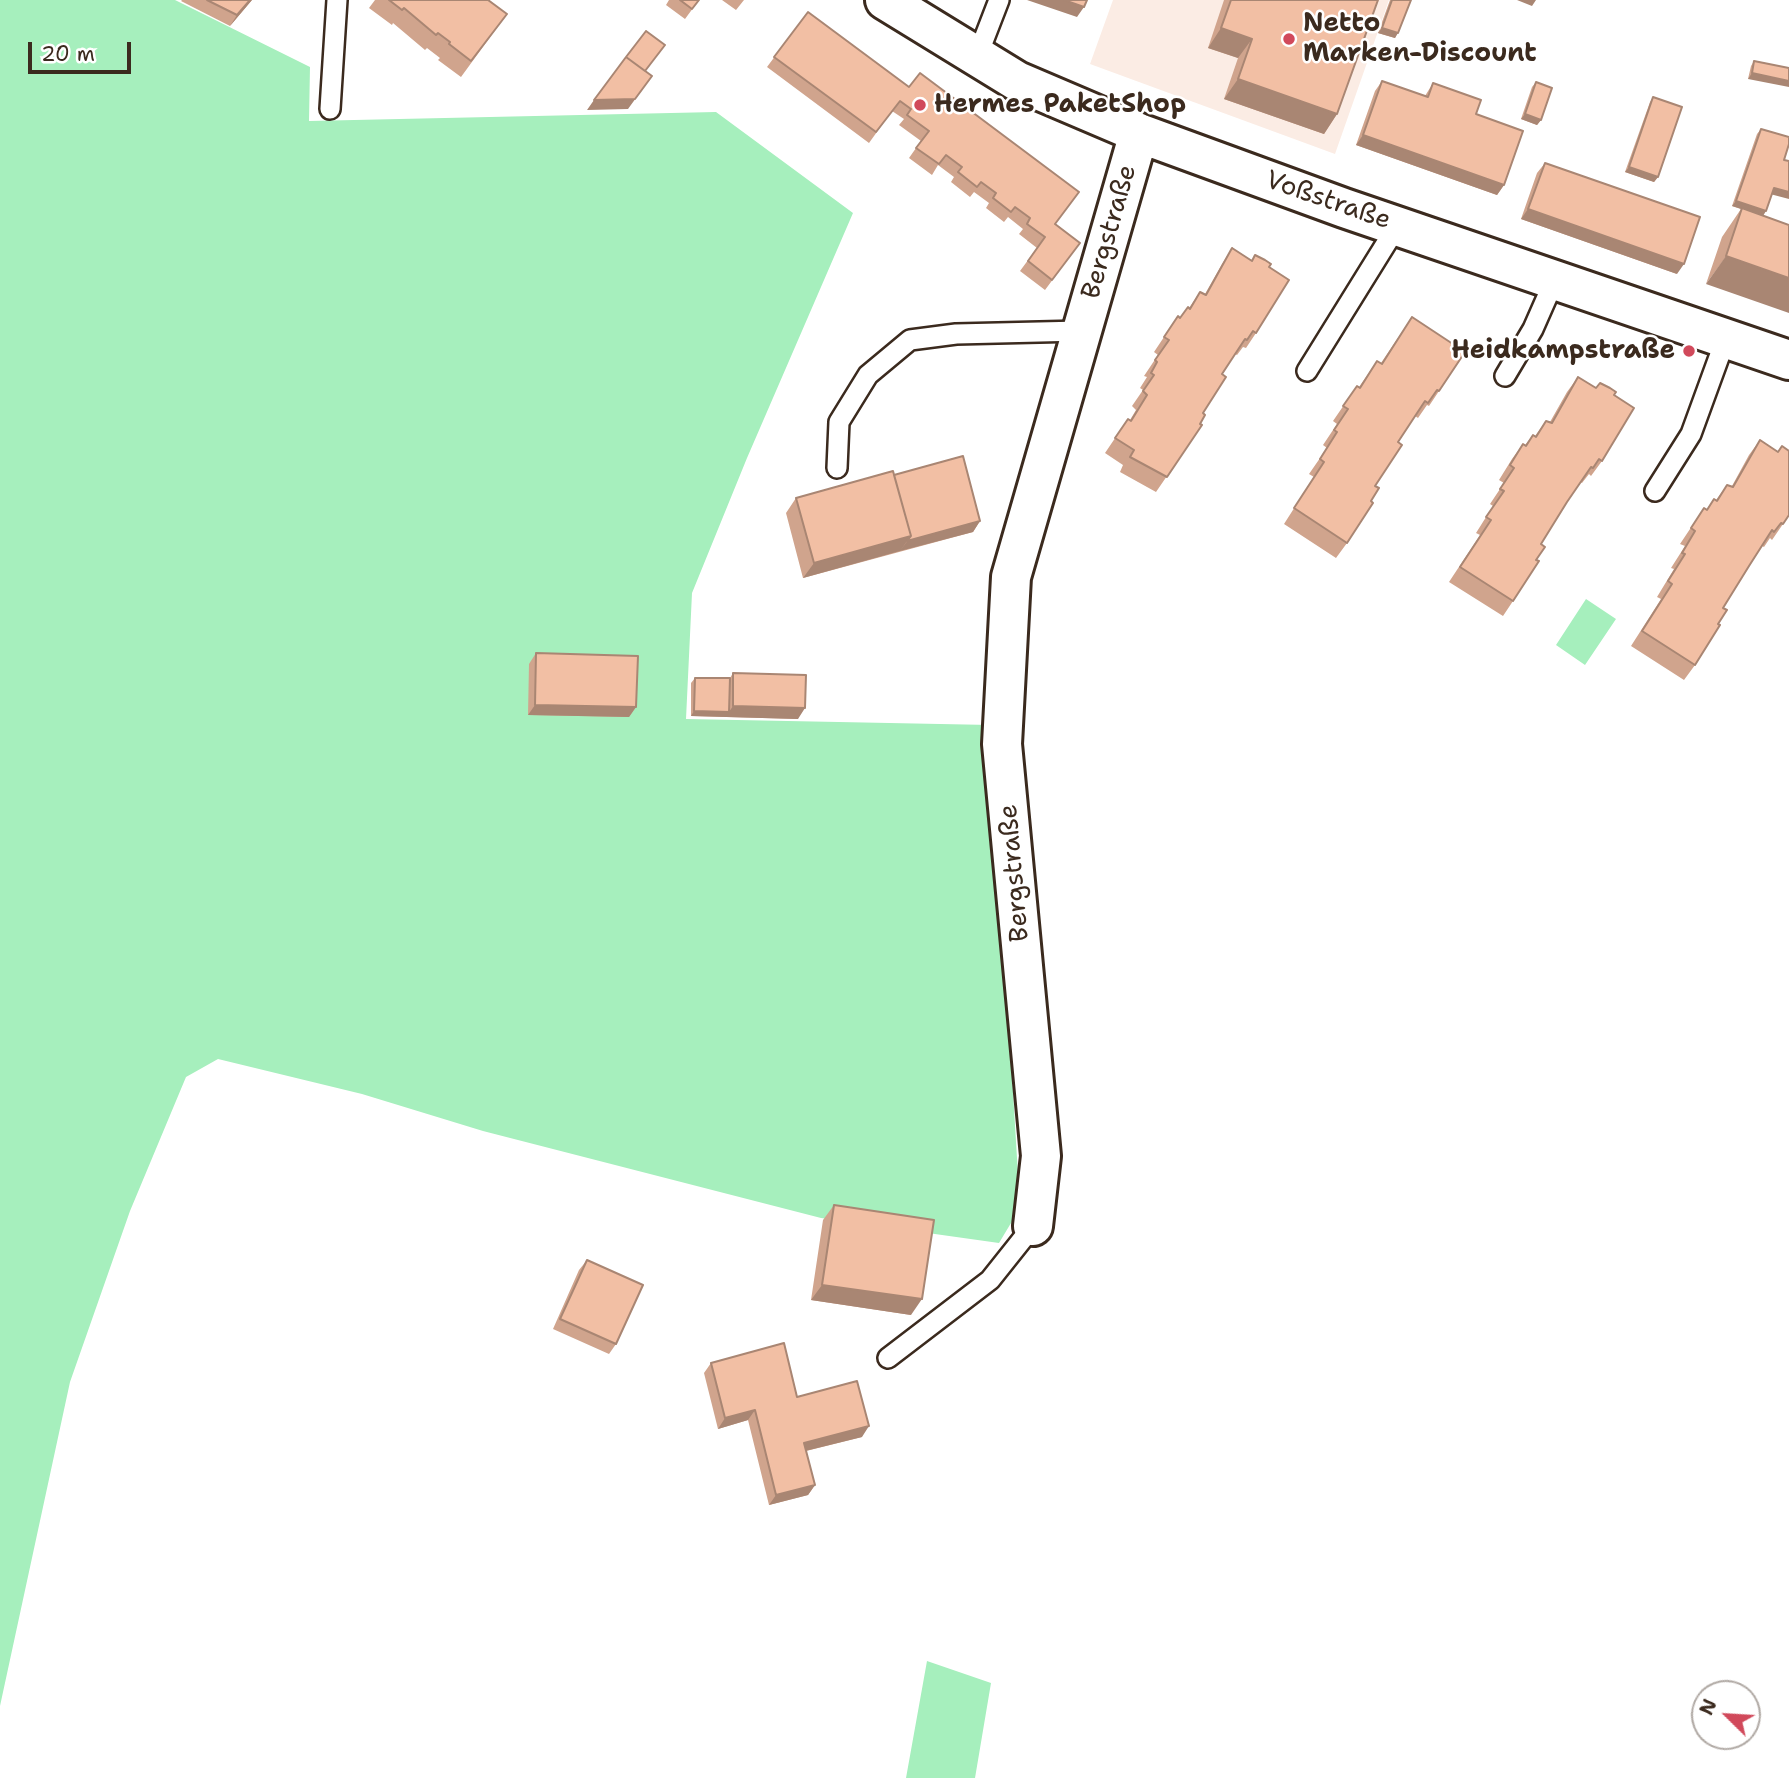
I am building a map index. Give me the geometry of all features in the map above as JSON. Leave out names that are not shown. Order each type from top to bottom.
[{"type":"street","name":"Voßstraße","points":[[885,0],[1017,81],[1139,133],[1397,226],[1789,360]]},
{"type":"street","name":"Bergstraße","points":[[1033,1226],[1041,1156],[1002,744],[1011,577],[1139,133]]},
{"type":"lane","points":[[330,109],[337,0]]},
{"type":"lane","points":[[977,57],[999,0]]},
{"type":"lane","points":[[1307,370],[1397,226]]},
{"type":"lane","points":[[1505,376],[1533,329],[1555,279]]},
{"type":"lane","name":"Bergstraße","points":[[837,468],[839,422],[868,375],[910,340],[956,334],[1081,331]]},
{"type":"lane","points":[[1656,491],[1691,434],[1726,338]]},
{"type":"lane","name":"Bergstraße","points":[[888,1358],[990,1280],[1033,1226]]},
{"type":"shaded area","points":[[1113,0],[1389,0],[1335,154],[1090,64]]},
{"type":"green space","points":[[0,0],[175,0],[310,67],[309,121],[716,112],[853,213],[692,593],[686,719],[991,725],[1020,1208],[999,1243],[821,1218],[483,1131],[362,1094],[218,1059],[186,1077],[130,1211],[70,1382],[0,1706]]},
{"type":"green space","points":[[1586,599],[1616,619],[1585,665],[1556,645]]},
{"type":"green space","points":[[927,1661],[991,1683],[975,1778],[906,1778]]},
{"type":"building","points":[[207,0],[250,0],[237,15]]},
{"type":"building","points":[[389,0],[488,0],[507,14],[471,61],[438,33],[436,35],[404,8],[402,10]]},
{"type":"building","points":[[680,0],[699,0],[692,9]]},
{"type":"building","points":[[1064,0],[1087,0],[1084,7]]},
{"type":"building","points":[[1231,0],[1378,0],[1337,114],[1238,79],[1252,39],[1221,28]]},
{"type":"building","points":[[1392,0],[1411,0],[1398,33],[1382,28]]},
{"type":"building","points":[[808,12],[909,87],[920,73],[1079,192],[1055,224],[1080,243],[1052,280],[1028,261],[1045,237],[1027,224],[1030,218],[1015,207],[1011,212],[993,198],[996,193],[981,182],[977,187],[958,172],[962,167],[946,155],[939,164],[916,148],[929,131],[907,115],[911,109],[900,101],[876,132],[774,57]]},
{"type":"building","points":[[646,31],[665,45],[645,71],[626,57]]},
{"type":"building","points":[[626,57],[652,76],[635,99],[594,100]]},
{"type":"building","points":[[1754,61],[1789,68],[1789,81],[1752,73]]},
{"type":"building","points":[[1382,81],[1428,97],[1433,83],[1481,100],[1476,114],[1523,131],[1504,185],[1363,135]]},
{"type":"building","points":[[1536,82],[1552,88],[1541,120],[1525,114]]},
{"type":"building","points":[[1653,97],[1682,107],[1658,177],[1629,167]]},
{"type":"building","points":[[1761,129],[1789,137],[1784,160],[1789,161],[1789,192],[1774,188],[1766,211],[1736,201]]},
{"type":"building","points":[[1545,163],[1700,217],[1684,264],[1528,209]]},
{"type":"building","points":[[1742,208],[1789,225],[1789,278],[1726,256]]},
{"type":"building","points":[[1232,248],[1252,261],[1255,255],[1265,260],[1271,264],[1269,267],[1289,280],[1256,333],[1253,331],[1247,340],[1245,339],[1222,374],[1226,377],[1203,413],[1205,415],[1200,424],[1202,425],[1167,477],[1130,457],[1134,450],[1115,438],[1128,419],[1131,421],[1147,395],[1143,391],[1154,375],[1151,373],[1157,362],[1155,360],[1169,340],[1164,337],[1178,316],[1180,318],[1188,307],[1190,309],[1200,292],[1206,295]]},
{"type":"building","points":[[1412,317],[1465,352],[1439,391],[1437,390],[1428,403],[1425,401],[1398,442],[1402,445],[1375,486],[1379,488],[1371,501],[1373,503],[1347,543],[1294,508],[1324,462],[1320,459],[1348,409],[1343,406],[1357,386],[1360,388],[1377,361],[1382,364]]},
{"type":"building","points":[[1578,377],[1596,388],[1600,383],[1610,388],[1616,392],[1614,395],[1634,408],[1602,461],[1599,459],[1593,468],[1591,467],[1567,502],[1541,544],[1545,547],[1536,560],[1539,561],[1513,601],[1460,567],[1491,520],[1486,517],[1504,491],[1500,489],[1514,468],[1510,465],[1523,444],[1526,446],[1533,435],[1536,437],[1546,421],[1552,423]]},
{"type":"building","points":[[1760,440],[1778,452],[1782,446],[1789,451],[1789,515],[1774,532],[1772,530],[1749,566],[1723,608],[1727,610],[1718,624],[1720,625],[1695,665],[1642,631],[1672,584],[1668,581],[1685,554],[1682,553],[1695,531],[1691,528],[1704,508],[1707,510],[1714,499],[1717,501],[1727,485],[1733,487]]},
{"type":"building","points":[[963,456],[980,521],[907,541],[911,536],[894,475]]},
{"type":"building","points":[[893,471],[911,536],[814,563],[796,498]]},
{"type":"building","points":[[536,653],[638,656],[636,707],[535,705]]},
{"type":"building","points":[[733,673],[806,675],[805,708],[733,706]]},
{"type":"building","points":[[695,678],[730,678],[729,712],[694,711]]},
{"type":"building","points":[[834,1205],[934,1220],[922,1299],[822,1285]]},
{"type":"building","points":[[587,1260],[643,1285],[616,1344],[560,1319]]},
{"type":"building","points":[[784,1343],[797,1397],[857,1381],[869,1426],[804,1443],[815,1485],[776,1495],[755,1410],[725,1418],[711,1363]]},
{"type":"place","name":"Netto Marken-Discount","points":[[1289,39]]},
{"type":"place","name":"Hermes PaketShop","points":[[920,105]]},
{"type":"place","name":"Heidkampstraße","points":[[1689,351]]}]
